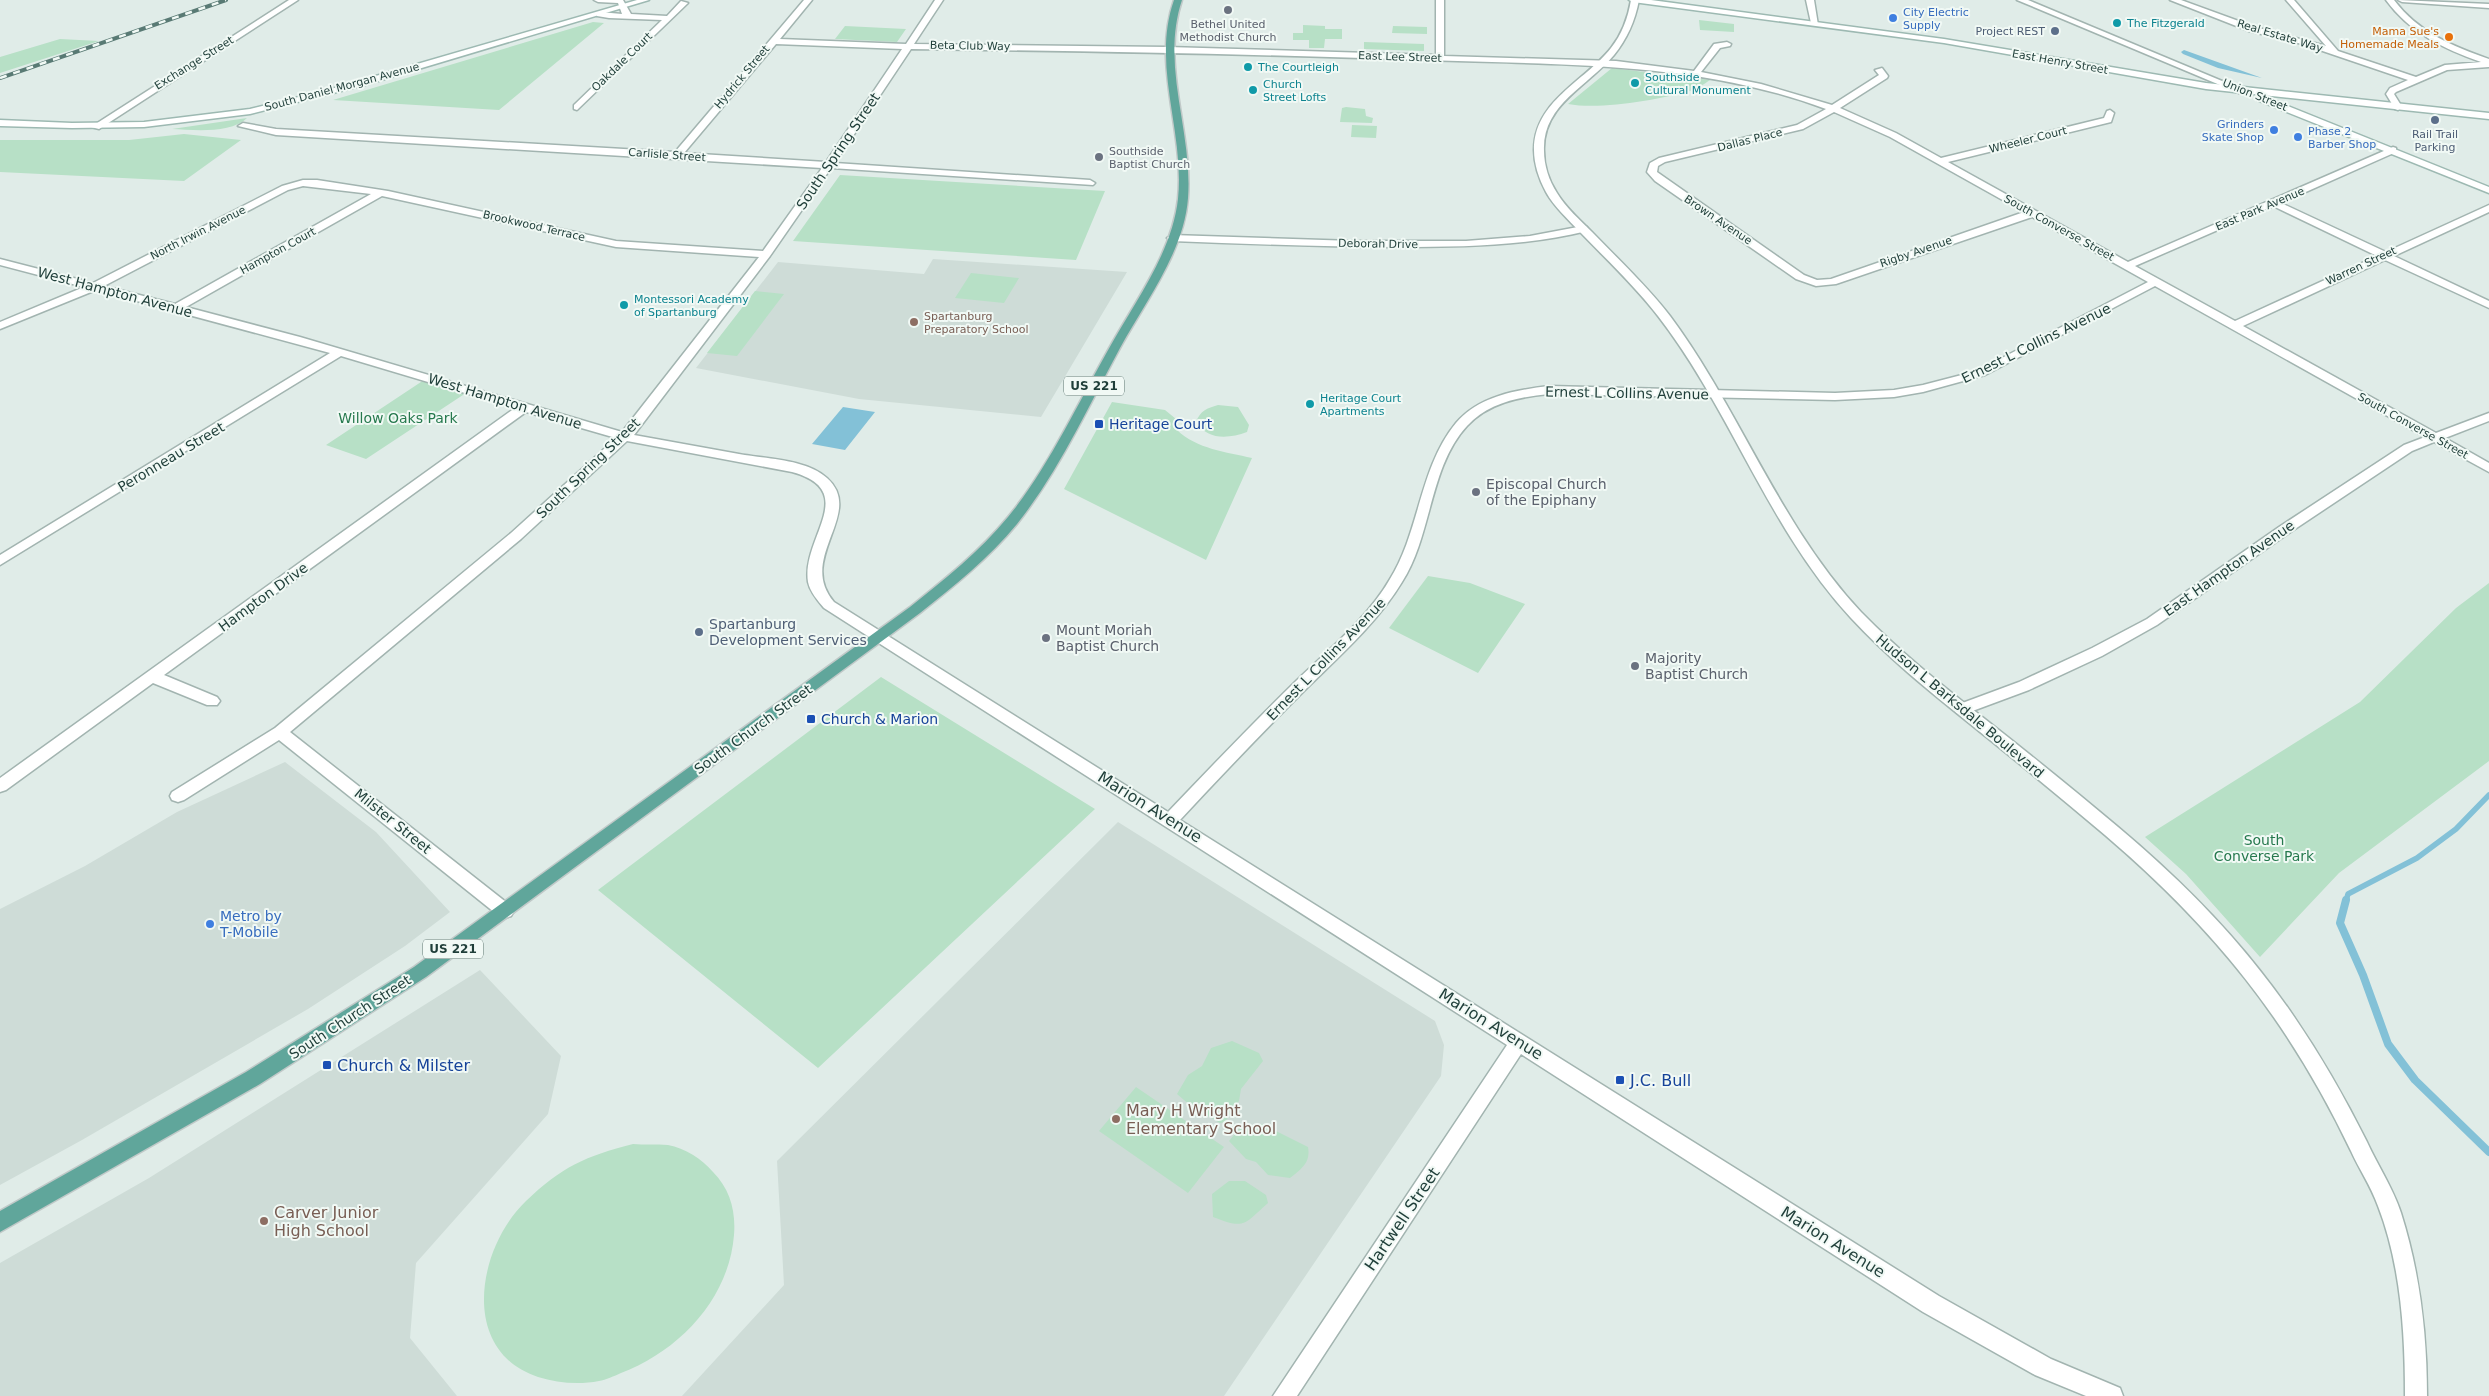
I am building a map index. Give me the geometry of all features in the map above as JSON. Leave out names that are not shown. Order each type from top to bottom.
[{"type":"main road","name":"South Church Street","points":[[0,1222],[312,1042],[420,972],[880,636],[971,564],[1000,535],[1020,511],[1097,382],[1172,238],[1183,198],[1182,150],[1168,49],[1169,30],[1178,0]]},
{"type":"street","name":"Exchange Street","points":[[96,127],[294,0]]},
{"type":"street","points":[[598,0],[621,2],[624,12],[628,16]]},
{"type":"street","name":"South Daniel Morgan Avenue","points":[[0,123],[96,127],[193,120],[293,102],[600,14],[621,2],[645,0]]},
{"type":"street","name":"Hydrick Street","points":[[677,155],[808,0]]},
{"type":"street","name":"South Spring Street","points":[[178,796],[280,732],[516,536],[624,437],[688,359],[766,254],[828,166],[939,0]]},
{"type":"street","points":[[1440,0],[1440,58]]},
{"type":"street","name":"East Henry Street","points":[[1634,0],[1944,41],[2144,77],[2242,91],[2489,116]]},
{"type":"street","name":"Hudson L Barksdale Boulevard","points":[[1634,0],[1628,26],[1615,48],[1602,63],[1555,105],[1540,131],[1538,146],[1540,160],[1551,192],[1659,310],[1714,395],[1798,538],[1827,582],[1877,638],[2174,886],[2212,924],[2248,966],[2311,1053],[2387,1200],[2402,1252],[2412,1305],[2417,1360],[2416,1396]]},
{"type":"street","points":[[1810,0],[1814,23]]},
{"type":"street","name":"Union Street","points":[[2021,0],[2489,190]]},
{"type":"street","name":"Real Estate Way","points":[[2174,0],[2252,29],[2336,53],[2415,80]]},
{"type":"street","points":[[2290,0],[2336,53]]},
{"type":"street","points":[[2390,0],[2398,12],[2420,32],[2442,44],[2489,63]]},
{"type":"street","points":[[2402,0],[2489,6]]},
{"type":"street","name":"Oakdale Court","points":[[577,107],[684,3]]},
{"type":"street","name":"Oakdale Court","points":[[600,14],[668,18]]},
{"type":"street","name":"Beta Club Way","points":[[773,41],[1168,49]]},
{"type":"street","points":[[1697,72],[1717,46],[1727,44]]},
{"type":"street","name":"East Lee Street","points":[[1168,49],[1602,63]]},
{"type":"street","name":"South Converse Street","points":[[1602,63],[1697,72],[1761,86],[1834,108],[1872,124],[2489,468]]},
{"type":"street","points":[[2398,107],[2390,92],[2451,66],[2489,63]]},
{"type":"street","name":"Dallas Place","points":[[1662,160],[1792,129],[1815,120],[1884,76],[1879,70]]},
{"type":"street","name":"Wheeler Court","points":[[1941,161],[2108,120],[2110,113]]},
{"type":"street","name":"Carlisle Street","points":[[243,126],[276,132],[677,155],[1090,183]]},
{"type":"street","name":"East Park Avenue","points":[[2127,266],[2393,150]]},
{"type":"street","name":"Brown Avenue","points":[[1662,160],[1651,169],[1654,176],[1800,277]]},
{"type":"street","name":"Brookwood Terrace","points":[[304,184],[317,183],[380,193],[616,244],[766,254]]},
{"type":"street","name":"North Irwin Avenue","points":[[0,326],[94,287],[285,188],[304,184]]},
{"type":"street","name":"Hampton Court","points":[[176,308],[380,193]]},
{"type":"street","points":[[2274,203],[2489,305]]},
{"type":"street","name":"Warren Street","points":[[2234,326],[2489,208]]},
{"type":"street","name":"Rigby Avenue","points":[[1800,277],[1816,283],[1832,282],[2032,213]]},
{"type":"street","name":"Deborah Drive","points":[[1172,238],[1458,244],[1521,240],[1583,228]]},
{"type":"street","name":"West Hampton Avenue","points":[[0,262],[340,352],[624,437],[794,468],[818,476],[832,492],[834,501],[815,568],[815,581],[819,593],[829,605],[880,636]]},
{"type":"street","name":"Ernest L Collins Avenue","points":[[1170,820],[1322,665],[1390,591],[1404,566],[1444,452],[1460,426],[1472,415],[1501,399],[1549,390],[1714,395],[1852,397],[1890,395],[1955,383],[1981,373],[2155,282]]},
{"type":"street","name":"Peronneau Street","points":[[0,560],[340,352]]},
{"type":"street","name":"Hampton Drive","points":[[0,786],[525,407]]},
{"type":"street","name":"East Hampton Avenue","points":[[1962,709],[2024,686],[2072,664],[2152,622],[2284,530],[2408,448],[2489,417]]},
{"type":"street","name":"Marion Avenue","points":[[880,636],[1930,1304],[2043,1367],[2112,1396]]},
{"type":"street","points":[[152,677],[212,701]]},
{"type":"street","name":"Milster Street","points":[[280,732],[504,911]]},
{"type":"street","name":"Hartwell Street","points":[[1284,1396],[1519,1042]]},
{"type":"shaded area","name":"Spartanburg Preparatory School","points":[[933,259],[1127,272],[1041,417],[859,399],[696,368],[778,262],[924,274]]},
{"type":"shaded area","points":[[285,762],[376,832],[450,912],[405,946],[308,1009],[82,1140],[0,1185],[0,909],[85,866],[177,812]]},
{"type":"shaded area","name":"Mary H Wright Elementary School","points":[[1118,822],[1435,1021],[1444,1045],[1441,1076],[1224,1396],[682,1396],[784,1285],[777,1161]]},
{"type":"shaded area","name":"Carver Junior High School","points":[[480,970],[561,1056],[548,1114],[416,1263],[410,1338],[457,1396],[0,1396],[0,1263],[149,1178]]},
{"type":"green space","points":[[1699,20],[1734,24],[1734,32],[1700,30]]},
{"type":"green space","points":[[593,22],[604,23],[499,110],[333,100]]},
{"type":"green space","points":[[1303,25],[1325,26],[1325,29],[1342,29],[1342,39],[1325,39],[1324,48],[1309,48],[1309,40],[1293,40],[1293,33],[1303,33]]},
{"type":"green space","points":[[845,26],[906,29],[897,42],[835,39]]},
{"type":"green space","points":[[1393,26],[1427,27],[1427,34],[1392,33]]},
{"type":"green space","points":[[60,39],[99,41],[0,73],[0,57]]},
{"type":"green space","points":[[1364,42],[1424,44],[1424,51],[1364,49]]},
{"type":"green space","points":[[1612,68],[1710,80],[1690,91],[1646,101],[1596,106],[1568,104]]},
{"type":"green space","points":[[1342,108],[1365,109],[1366,116],[1373,118],[1372,123],[1340,122]]},
{"type":"green space","points":[[247,118],[231,127],[222,129],[172,129]]},
{"type":"green space","points":[[1352,125],[1377,126],[1376,138],[1351,137]]},
{"type":"green space","points":[[184,134],[241,140],[184,181],[0,172],[0,140],[129,140]]},
{"type":"green space","points":[[840,175],[1105,191],[1076,260],[793,241]]},
{"type":"green space","points":[[971,273],[1019,278],[1004,303],[955,298]]},
{"type":"green space","points":[[755,291],[784,294],[737,356],[707,353]]},
{"type":"green space","name":"Willow Oaks Park","points":[[427,378],[469,391],[366,459],[326,445]]},
{"type":"green space","points":[[1112,402],[1165,410],[1176,419],[1177,430],[1194,442],[1212,449],[1252,458],[1206,560],[1064,489]]},
{"type":"green space","points":[[1218,405],[1238,407],[1249,425],[1247,432],[1225,437],[1212,435],[1201,428],[1196,422],[1200,415],[1207,409]]},
{"type":"green space","points":[[1428,576],[1470,583],[1525,604],[1478,673],[1389,628]]},
{"type":"green space","name":"South Converse Park","points":[[2489,583],[2489,761],[2339,873],[2260,957],[2186,874],[2145,837],[2360,702],[2456,608]]},
{"type":"green space","points":[[881,677],[1095,809],[818,1068],[598,890]]},
{"type":"green space","points":[[1232,1041],[1259,1053],[1263,1061],[1241,1089],[1239,1101],[1225,1122],[1220,1123],[1191,1106],[1177,1094],[1188,1075],[1202,1066],[1211,1048]]},
{"type":"green space","points":[[1136,1087],[1224,1147],[1188,1193],[1099,1131]]},
{"type":"green space","points":[[1262,1124],[1308,1147],[1307,1161],[1290,1178],[1268,1175],[1256,1162],[1246,1159],[1229,1141],[1239,1129]]},
{"type":"green space","points":[[633,1144],[668,1145],[687,1151],[709,1167],[724,1186],[733,1209],[734,1235],[730,1258],[722,1280],[711,1301],[681,1337],[642,1363],[607,1379],[584,1383],[568,1383],[538,1377],[513,1364],[496,1345],[487,1322],[484,1297],[487,1270],[496,1245],[509,1221],[526,1201],[551,1179],[588,1158]]},
{"type":"green space","points":[[1229,1181],[1245,1181],[1266,1195],[1268,1203],[1244,1223],[1232,1223],[1213,1217],[1212,1194]]},
{"type":"water","points":[[2184,50],[2262,78],[2218,68],[2183,54],[2181,52]]},
{"type":"water","points":[[843,407],[875,412],[845,450],[812,444]]},
{"type":"waterway","points":[[2346,901],[2348,894],[2417,858],[2456,829],[2489,795]]},
{"type":"waterway","points":[[2346,900],[2340,923],[2363,975],[2388,1044],[2415,1080],[2489,1152]]},
{"type":"railway","points":[[0,78],[226,0]]},
{"type":"place","name":"Bethel United Methodist Church","points":[[1228,10]]},
{"type":"place","name":"City Electric Supply","points":[[1893,18]]},
{"type":"place","name":"The Fitzgerald","points":[[2117,23]]},
{"type":"place","name":"Project REST","points":[[2055,31]]},
{"type":"place","name":"Mama Sue's Homemade Meals","points":[[2449,37]]},
{"type":"place","name":"The Courtleigh","points":[[1248,67]]},
{"type":"place","name":"Southside Cultural Monument","points":[[1635,83]]},
{"type":"place","name":"Church Street Lofts","points":[[1253,90]]},
{"type":"place","name":"Rail Trail Parking","points":[[2435,120]]},
{"type":"place","name":"Grinders Skate Shop","points":[[2274,130]]},
{"type":"place","name":"Phase 2 Barber Shop","points":[[2298,137]]},
{"type":"place","name":"Southside Baptist Church","points":[[1099,157]]},
{"type":"place","name":"Montessori Academy of Spartanburg","points":[[624,305]]},
{"type":"place","name":"Spartanburg Preparatory School","points":[[914,322]]},
{"type":"place","name":"Heritage Court Apartments","points":[[1310,404]]},
{"type":"place","name":"Heritage Court","points":[[1099,424]]},
{"type":"place","name":"Episcopal Church of the Epiphany","points":[[1476,492]]},
{"type":"place","name":"Spartanburg Development Services","points":[[699,632]]},
{"type":"place","name":"Mount Moriah Baptist Church","points":[[1046,638]]},
{"type":"place","name":"Majority Baptist Church","points":[[1635,666]]},
{"type":"place","name":"Church & Marion","points":[[811,719]]},
{"type":"place","name":"Metro by T-Mobile","points":[[210,924]]},
{"type":"place","name":"Church & Milster","points":[[327,1065]]},
{"type":"place","name":"J.C. Bull","points":[[1620,1080]]},
{"type":"place","name":"Mary H Wright Elementary School","points":[[1116,1119]]},
{"type":"place","name":"Carver Junior High School","points":[[264,1221]]}]
